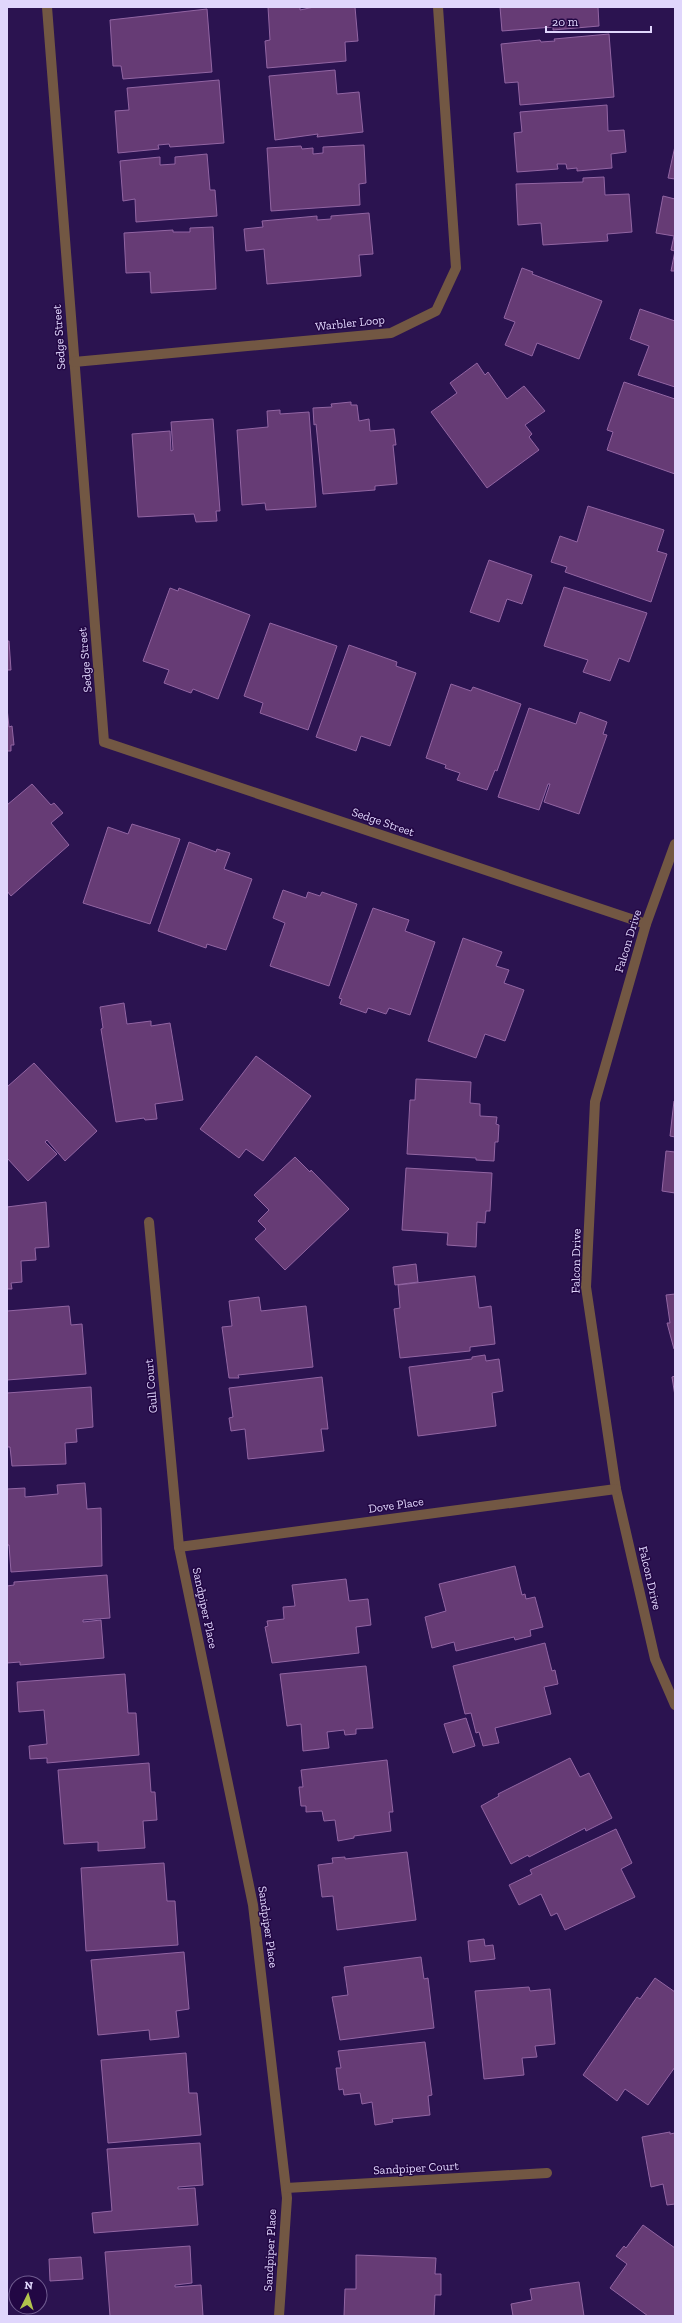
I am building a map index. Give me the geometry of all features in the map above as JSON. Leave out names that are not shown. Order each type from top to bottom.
[{"type":"street","name":"Sedge Street","points":[[47,7],[104,742],[646,924]]},
{"type":"street","name":"Warbler Loop","points":[[74,362],[391,333],[436,311],[456,268],[438,7]]},
{"type":"street","name":"Falcon Drive","points":[[675,844],[646,924],[595,1102],[586,1287],[616,1489],[655,1659],[675,1706]]},
{"type":"street","name":"Gull Court","points":[[149,1222],[179,1547]]},
{"type":"street","name":"Dove Place","points":[[179,1547],[616,1489]]},
{"type":"street","name":"Sandpiper Place","points":[[179,1547],[253,1905],[286,2188],[280,2316]]},
{"type":"street","name":"Sandpiper Court","points":[[286,2188],[547,2173]]},
{"type":"building","points":[[268,7],[300,7],[300,10],[314,7],[355,7],[358,41],[345,42],[346,61],[267,68],[265,41],[270,40]]},
{"type":"building","points":[[500,7],[598,7],[599,26],[553,30],[553,27],[502,31]]},
{"type":"building","points":[[207,9],[212,72],[123,79],[121,66],[113,66],[110,20]]},
{"type":"building","points":[[609,34],[614,97],[520,105],[518,82],[505,83],[501,44],[540,40],[541,42],[555,41],[554,39]]},
{"type":"building","points":[[335,70],[337,94],[359,92],[363,132],[317,137],[318,134],[275,140],[269,76]]},
{"type":"building","points":[[219,80],[224,143],[170,147],[169,144],[158,145],[159,149],[118,153],[115,111],[129,110],[127,88]]},
{"type":"building","points":[[607,105],[608,131],[624,130],[626,152],[611,154],[612,168],[577,171],[577,168],[567,169],[566,164],[557,164],[558,169],[517,172],[514,133],[522,132],[520,112]]},
{"type":"building","points":[[364,145],[366,183],[359,184],[360,205],[271,211],[267,148],[301,146],[302,149],[313,148],[313,154],[323,153],[323,147]]},
{"type":"building","points":[[675,146],[675,179],[668,178]]},
{"type":"building","points":[[207,154],[210,190],[215,190],[217,216],[136,222],[135,199],[123,201],[120,161],[160,157],[160,165],[175,164],[175,157]]},
{"type":"building","points":[[604,177],[605,195],[629,194],[632,232],[607,234],[608,241],[543,245],[541,223],[518,225],[516,184],[583,182],[583,178]]},
{"type":"building","points":[[663,196],[675,199],[675,251],[671,250],[674,236],[656,233]]},
{"type":"building","points":[[369,213],[373,254],[359,255],[361,276],[267,284],[264,249],[246,251],[244,229],[263,227],[262,221],[317,216],[317,220],[331,219],[331,216]]},
{"type":"building","points":[[213,227],[216,289],[151,293],[150,272],[126,273],[124,233],[173,230],[173,232],[190,232],[190,228]]},
{"type":"building","points":[[675,251],[675,271],[671,271]]},
{"type":"building","points":[[522,268],[533,272],[532,274],[602,301],[579,359],[537,343],[532,356],[505,345],[515,322],[504,318]]},
{"type":"building","points":[[640,309],[675,321],[675,387],[638,375],[649,346],[630,339]]},
{"type":"building","points":[[477,363],[485,375],[488,372],[507,399],[524,386],[545,411],[525,425],[532,434],[529,437],[539,450],[487,488],[431,412],[457,393],[450,383]]},
{"type":"building","points":[[624,382],[675,399],[675,474],[607,450],[613,432],[607,430]]},
{"type":"building","points":[[351,402],[351,405],[357,405],[359,421],[369,419],[370,431],[394,429],[396,445],[393,445],[397,484],[375,486],[375,490],[323,494],[313,408],[332,407],[331,404]]},
{"type":"building","points":[[280,410],[280,414],[309,412],[316,507],[266,510],[265,503],[242,505],[237,430],[268,427],[267,411]]},
{"type":"building","points":[[213,419],[220,511],[216,511],[217,521],[196,522],[194,514],[138,517],[132,434],[170,431],[171,451],[173,450],[171,422]]},
{"type":"building","points":[[588,506],[664,530],[657,551],[667,554],[651,602],[565,572],[567,567],[551,562],[560,536],[577,542]]},
{"type":"building","points":[[489,560],[532,575],[522,604],[507,599],[499,622],[470,612]]},
{"type":"building","points":[[564,587],[647,613],[629,662],[619,658],[610,681],[583,672],[588,660],[544,646]]},
{"type":"building","points":[[170,588],[178,591],[179,588],[250,615],[218,699],[193,689],[191,693],[164,683],[169,670],[143,661]]},
{"type":"building","points":[[270,623],[337,646],[308,730],[260,713],[263,703],[244,696]]},
{"type":"building","points":[[7,641],[9,641],[11,670],[7,670]]},
{"type":"building","points":[[349,645],[397,662],[396,666],[416,673],[390,746],[361,736],[356,751],[316,737]]},
{"type":"building","points":[[451,684],[471,691],[473,687],[521,704],[497,771],[495,770],[487,790],[457,780],[460,773],[445,768],[446,765],[426,758]]},
{"type":"building","points":[[7,708],[9,727],[12,726],[14,745],[11,745],[11,751],[7,751]]},
{"type":"building","points":[[529,708],[576,724],[580,712],[607,722],[603,734],[607,735],[579,814],[544,802],[550,784],[548,784],[539,810],[498,797]]},
{"type":"building","points":[[32,784],[51,805],[54,803],[63,813],[51,823],[69,845],[11,896],[7,891],[7,805]]},
{"type":"building","points":[[132,824],[180,839],[150,924],[83,903],[108,827],[128,834]]},
{"type":"building","points":[[189,842],[216,852],[217,849],[230,853],[224,869],[252,879],[226,950],[207,944],[206,948],[158,931]]},
{"type":"building","points":[[283,890],[306,898],[308,892],[320,896],[322,892],[357,904],[329,986],[270,966],[285,923],[273,918]]},
{"type":"building","points":[[373,908],[409,920],[405,931],[435,942],[410,1015],[389,1008],[386,1014],[368,1008],[366,1013],[340,1004],[342,999],[339,998]]},
{"type":"building","points":[[463,938],[502,952],[496,966],[509,970],[504,983],[524,990],[505,1041],[485,1034],[476,1058],[428,1041]]},
{"type":"building","points":[[124,1003],[127,1024],[151,1021],[151,1026],[170,1023],[183,1100],[155,1104],[157,1119],[145,1120],[144,1118],[116,1122],[101,1029],[103,1028],[100,1007]]},
{"type":"building","points":[[256,1056],[311,1096],[263,1161],[246,1149],[239,1158],[200,1129]]},
{"type":"building","points":[[34,1063],[97,1131],[65,1161],[47,1140],[45,1142],[57,1154],[28,1181],[7,1158],[7,1087]]},
{"type":"building","points":[[416,1079],[471,1082],[470,1103],[480,1104],[480,1116],[497,1117],[496,1124],[499,1125],[498,1142],[495,1142],[494,1161],[476,1160],[476,1158],[407,1154],[410,1100],[415,1100]]},
{"type":"building","points":[[675,1101],[675,1137],[670,1136]]},
{"type":"building","points":[[666,1151],[675,1152],[675,1193],[662,1191]]},
{"type":"building","points":[[295,1157],[310,1172],[311,1170],[349,1209],[285,1270],[255,1239],[266,1229],[258,1221],[269,1210],[254,1195]]},
{"type":"building","points":[[406,1168],[492,1173],[490,1211],[486,1211],[485,1223],[477,1222],[476,1247],[447,1245],[448,1233],[402,1230]]},
{"type":"building","points":[[46,1202],[49,1247],[35,1248],[36,1260],[21,1261],[22,1282],[11,1283],[12,1289],[7,1289],[7,1207]]},
{"type":"building","points":[[416,1264],[418,1282],[395,1285],[393,1267]]},
{"type":"building","points":[[475,1276],[479,1308],[491,1306],[495,1344],[470,1347],[470,1351],[400,1358],[394,1309],[400,1308],[398,1285]]},
{"type":"building","points":[[675,1294],[674,1349],[667,1323],[670,1323],[666,1295]]},
{"type":"building","points":[[259,1297],[261,1311],[306,1306],[313,1367],[238,1375],[239,1378],[229,1378],[222,1327],[232,1326],[229,1301]]},
{"type":"building","points":[[69,1306],[71,1325],[82,1324],[86,1374],[7,1380],[7,1311]]},
{"type":"building","points":[[485,1355],[486,1361],[499,1359],[503,1391],[492,1393],[496,1426],[418,1436],[409,1367],[472,1359],[472,1357]]},
{"type":"building","points":[[675,1376],[675,1396],[672,1377]]},
{"type":"building","points":[[322,1377],[328,1429],[321,1429],[324,1451],[248,1459],[245,1429],[231,1431],[229,1418],[233,1417],[229,1388]]},
{"type":"building","points":[[91,1387],[93,1427],[76,1429],[77,1442],[65,1443],[66,1464],[12,1466],[10,1447],[7,1447],[7,1393]]},
{"type":"building","points":[[85,1483],[87,1509],[101,1508],[102,1566],[11,1572],[9,1545],[7,1545],[7,1489],[25,1488],[25,1497],[58,1494],[57,1485]]},
{"type":"building","points":[[515,1566],[522,1595],[525,1594],[526,1599],[535,1597],[543,1627],[530,1630],[531,1636],[515,1640],[514,1637],[456,1651],[454,1642],[432,1648],[425,1617],[446,1611],[439,1584]]},
{"type":"building","points":[[107,1575],[110,1618],[83,1620],[83,1622],[101,1620],[104,1658],[20,1665],[20,1662],[7,1663],[7,1586],[14,1585],[14,1582]]},
{"type":"building","points":[[346,1579],[349,1601],[368,1599],[371,1625],[356,1627],[359,1653],[272,1663],[265,1627],[268,1626],[267,1621],[284,1619],[283,1607],[295,1606],[292,1585]]},
{"type":"building","points":[[545,1643],[552,1671],[555,1670],[558,1684],[544,1687],[551,1714],[495,1728],[499,1743],[483,1746],[479,1732],[476,1733],[471,1713],[465,1714],[453,1666]]},
{"type":"building","points":[[366,1666],[373,1728],[356,1729],[356,1734],[345,1735],[344,1730],[327,1732],[329,1748],[303,1751],[301,1724],[287,1726],[280,1674]]},
{"type":"building","points":[[125,1674],[128,1713],[136,1713],[139,1755],[47,1763],[47,1758],[30,1759],[29,1746],[47,1744],[44,1710],[19,1712],[17,1682]]},
{"type":"building","points":[[466,1718],[475,1746],[453,1753],[444,1724]]},
{"type":"building","points":[[570,1758],[580,1777],[589,1773],[612,1818],[586,1831],[585,1828],[529,1857],[528,1855],[511,1864],[481,1806],[499,1796],[498,1794]]},
{"type":"building","points":[[387,1760],[393,1812],[389,1812],[391,1831],[354,1836],[354,1838],[338,1841],[335,1820],[324,1821],[322,1811],[306,1812],[306,1806],[301,1806],[299,1787],[303,1787],[301,1770]]},
{"type":"building","points":[[149,1763],[151,1792],[155,1792],[157,1820],[143,1821],[145,1848],[98,1851],[98,1842],[64,1844],[58,1770]]},
{"type":"building","points":[[616,1829],[632,1863],[621,1869],[635,1897],[565,1930],[557,1913],[551,1916],[541,1894],[519,1905],[509,1885],[532,1874],[530,1870]]},
{"type":"building","points":[[407,1852],[416,1920],[337,1930],[333,1896],[322,1897],[318,1865],[333,1863],[332,1858],[345,1857],[345,1859]]},
{"type":"building","points":[[164,1863],[167,1901],[175,1901],[178,1945],[86,1951],[81,1868]]},
{"type":"building","points":[[484,1939],[485,1946],[493,1945],[495,1959],[470,1962],[468,1941]]},
{"type":"building","points":[[184,1952],[189,2009],[176,2011],[179,2037],[150,2040],[149,2030],[98,2035],[91,1960]]},
{"type":"building","points":[[421,1957],[424,1979],[428,1978],[434,2028],[340,2040],[332,1997],[348,1995],[344,1967]]},
{"type":"building","points":[[655,1978],[675,1992],[675,2067],[648,2105],[625,2089],[617,2101],[583,2075],[637,1997],[640,1999]]},
{"type":"building","points":[[529,1987],[530,1991],[550,1989],[555,2044],[535,2046],[537,2057],[522,2058],[524,2075],[484,2079],[475,1991]]},
{"type":"building","points":[[425,2042],[432,2095],[428,2096],[430,2115],[392,2119],[393,2122],[375,2125],[372,2102],[362,2104],[360,2093],[344,2095],[343,2089],[339,2090],[336,2068],[341,2068],[338,2051]]},
{"type":"building","points":[[186,2053],[189,2093],[197,2093],[201,2135],[108,2143],[101,2060]]},
{"type":"building","points":[[670,2132],[670,2134],[675,2133],[675,2204],[667,2205],[663,2184],[651,2187],[642,2137]]},
{"type":"building","points":[[200,2143],[203,2185],[178,2187],[178,2189],[195,2188],[198,2225],[94,2233],[92,2213],[112,2211],[107,2149]]},
{"type":"building","points":[[643,2225],[675,2248],[675,2316],[648,2316],[610,2288],[627,2264],[616,2256],[624,2246],[626,2248]]},
{"type":"building","points":[[190,2246],[192,2283],[175,2285],[175,2287],[201,2285],[203,2316],[110,2316],[105,2252]]},
{"type":"building","points":[[356,2255],[436,2258],[435,2274],[441,2274],[441,2295],[435,2295],[434,2316],[344,2316],[345,2289],[356,2289]]},
{"type":"building","points":[[81,2257],[83,2279],[50,2281],[49,2259]]},
{"type":"building","points":[[579,2282],[584,2316],[513,2316],[511,2304],[532,2300],[530,2289]]}]
